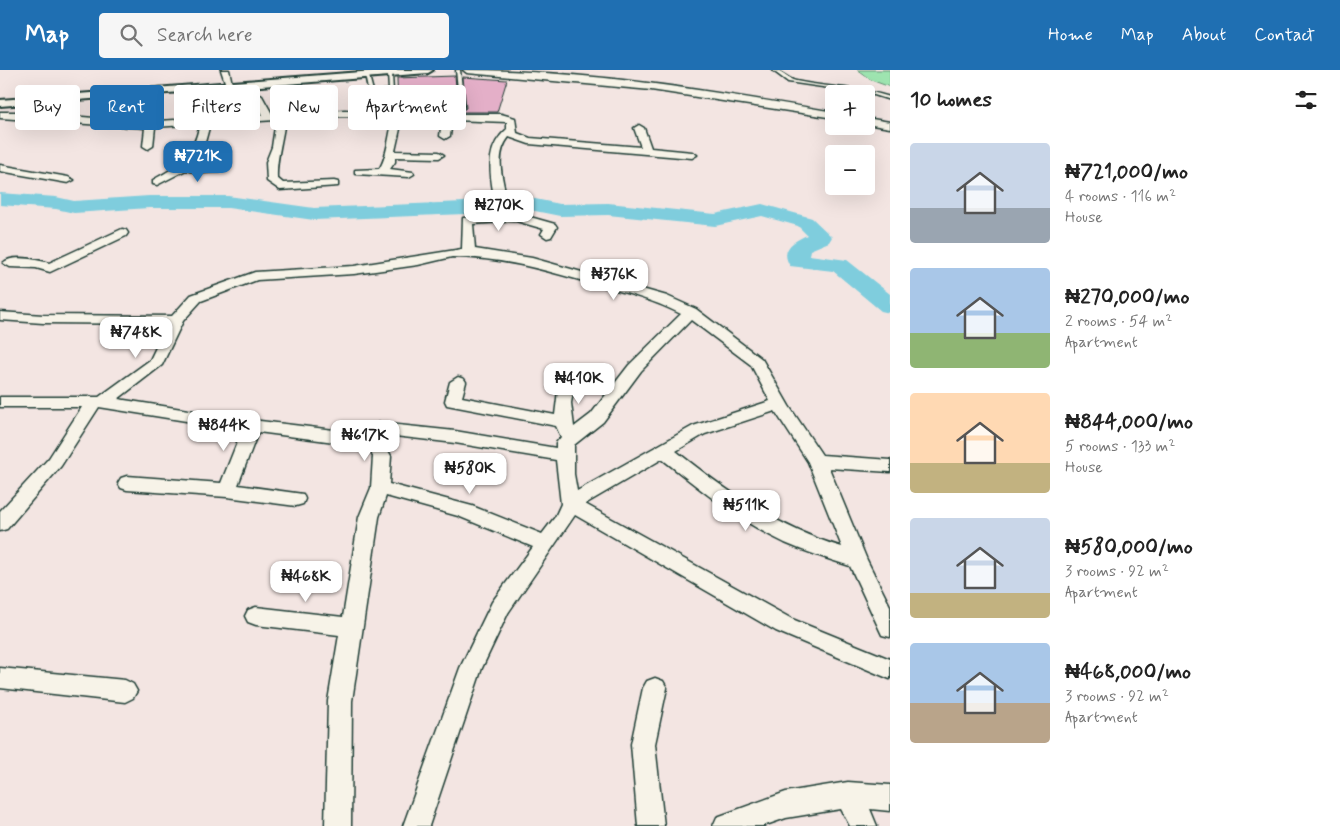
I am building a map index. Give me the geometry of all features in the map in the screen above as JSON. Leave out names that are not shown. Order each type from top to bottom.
[{"type":"street","points":[[225,70],[235,85],[428,70]]},
{"type":"street","points":[[467,70],[521,74],[758,102],[825,113]]},
{"type":"street","points":[[0,103],[174,90]]},
{"type":"street","points":[[260,99],[264,104],[268,116],[260,117]]},
{"type":"street","points":[[0,116],[25,115],[90,120]]},
{"type":"street","points":[[466,118],[508,118],[512,120],[514,137],[528,141],[692,155]]},
{"type":"street","points":[[875,122],[890,125]]},
{"type":"street","points":[[638,128],[647,151]]},
{"type":"street","points":[[148,146],[149,130]]},
{"type":"street","points":[[157,182],[190,164],[198,149],[203,130]]},
{"type":"street","points":[[279,130],[277,147],[271,162],[271,179],[280,187],[334,184]]},
{"type":"street","points":[[382,172],[390,162],[395,130]]},
{"type":"street","points":[[446,130],[446,136]]},
{"type":"street","points":[[500,190],[493,165],[494,155],[500,142],[512,130]]},
{"type":"street","points":[[390,154],[439,156]]},
{"type":"street","points":[[185,166],[200,170],[215,170]]},
{"type":"street","points":[[0,168],[24,174],[68,180]]},
{"type":"street","points":[[359,172],[409,174]]},
{"type":"street","points":[[469,253],[467,222],[516,218],[551,227],[547,234]]},
{"type":"street","points":[[3,265],[37,264],[50,268],[122,233]]},
{"type":"street","points":[[0,524],[55,462],[99,402],[157,362],[176,320],[196,298],[255,276],[354,270],[418,261],[452,253],[469,253],[527,261],[662,299],[705,320],[757,362],[779,404],[817,461],[858,560],[882,593],[890,628]]},
{"type":"street","points":[[338,826],[340,701],[369,517],[380,488],[382,456],[376,445],[379,429],[455,437],[566,438],[597,418],[634,368],[691,312]]},
{"type":"street","points":[[0,316],[43,319],[176,320]]},
{"type":"street","points":[[416,826],[471,668],[500,608],[563,520],[570,504],[565,474],[566,438],[563,402],[568,374]]},
{"type":"street","points":[[458,382],[453,401],[566,438]]},
{"type":"street","points":[[0,402],[99,402],[252,426],[342,437],[376,445]]},
{"type":"street","points":[[570,504],[699,430],[779,404]]},
{"type":"street","points":[[227,490],[252,426]]},
{"type":"street","points":[[664,451],[724,497],[782,533],[819,548],[858,560]]},
{"type":"street","points":[[817,461],[890,466]]},
{"type":"street","points":[[127,483],[227,490],[296,500]]},
{"type":"street","points":[[380,488],[444,504],[508,526],[546,544]]},
{"type":"street","points":[[570,504],[784,625],[890,669]]},
{"type":"street","points":[[256,616],[351,627]]},
{"type":"street","points":[[0,678],[125,691]]},
{"type":"street","points":[[651,826],[643,744],[655,688]]},
{"type":"street","points":[[848,795],[864,826]]},
{"type":"street","points":[[726,826],[786,805],[848,795],[890,798]]},
{"type":"lane","points":[[458,70],[460,85]]},
{"type":"lane","points":[[774,70],[798,83],[872,93],[890,99]]},
{"type":"lane","points":[[367,76],[371,93],[387,93],[391,91],[390,74]]},
{"type":"green space","points":[[857,70],[890,70],[890,87],[871,80]]},
{"type":"building","points":[[455,76],[456,85],[397,85],[397,78]]},
{"type":"building","points":[[463,77],[507,80],[497,112],[466,112],[466,85],[464,85]]},
{"type":"waterway","points":[[0,199],[56,203],[74,207],[149,202],[228,202],[314,214],[490,207],[515,201],[560,210],[608,209],[715,220],[762,210],[805,222],[821,237],[799,247],[798,261],[839,265],[890,306]]}]
